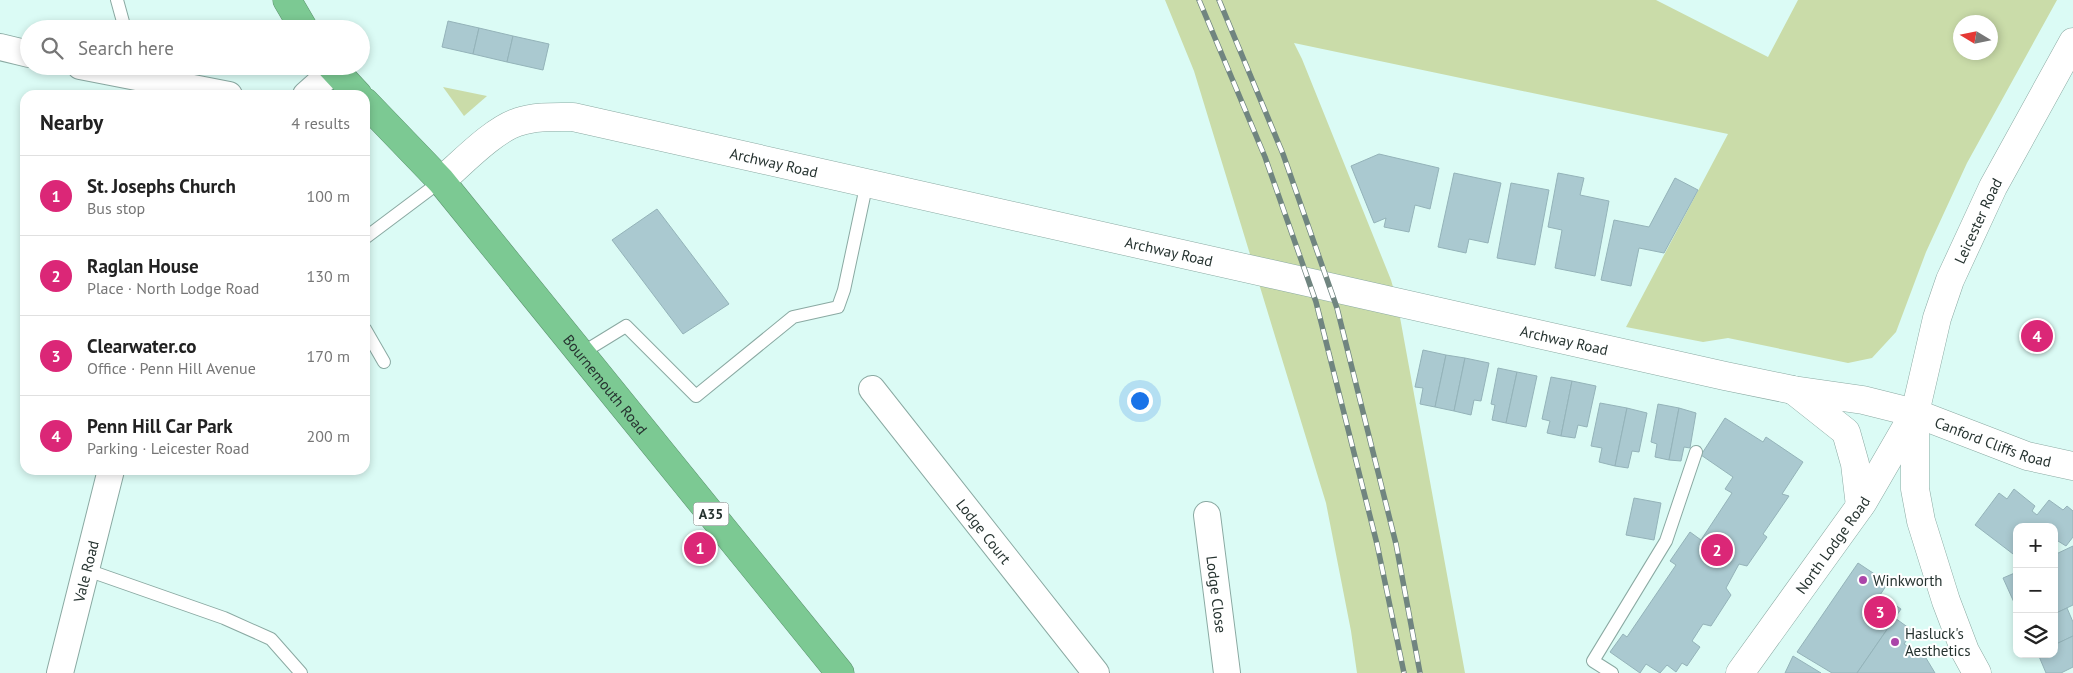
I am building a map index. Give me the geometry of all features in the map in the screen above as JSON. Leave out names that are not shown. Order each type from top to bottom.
[{"type":"highway","points":[[287,0],[299,20]]},
{"type":"highway","points":[[339,75],[353,90]]},
{"type":"highway","name":"Bournemouth Road","points":[[370,107],[441,181],[840,673]]},
{"type":"street","name":"Leicester Road","points":[[1915,413],[1937,318],[1950,280],[1993,187],[2073,42]]},
{"type":"street","points":[[0,47],[20,52]]},
{"type":"street","points":[[148,75],[210,90]]},
{"type":"street","points":[[311,90],[326,75]]},
{"type":"street","name":"Archway Road","points":[[441,181],[500,132],[518,122],[539,118],[573,117],[1793,390],[1863,400],[1915,413]]},
{"type":"street","name":"Lodge Court","points":[[872,390],[1096,673]]},
{"type":"street","points":[[1793,390],[1846,432],[1855,464],[1860,506]]},
{"type":"street","name":"Canford Cliffs Road","points":[[1915,413],[2026,456],[2073,466]]},
{"type":"street","name":"North Lodge Road","points":[[1740,673],[1860,506],[1915,413]]},
{"type":"street","points":[[1915,413],[1915,489],[1921,521],[1946,601],[1965,651],[1977,673]]},
{"type":"street","name":"Vale Road","points":[[60,673],[110,475]]},
{"type":"street","name":"Lodge Close","points":[[1207,515],[1227,673]]},
{"type":"lane","points":[[117,0],[123,20]]},
{"type":"lane","points":[[370,234],[441,181]]},
{"type":"lane","points":[[582,353],[626,326],[696,396],[793,317],[838,307],[844,290],[867,182]]},
{"type":"lane","points":[[370,338],[384,362]]},
{"type":"lane","points":[[1612,673],[1593,661],[1666,541],[1696,452]]},
{"type":"lane","points":[[87,570],[224,618],[271,638],[301,673]]},
{"type":"green space","points":[[1165,0],[1656,0],[1768,57],[1798,0],[2057,0],[1967,163],[1926,252],[1896,332],[1872,358],[1848,363],[1728,338],[1703,342],[1626,327],[1728,134],[1294,43],[1391,280],[1397,301],[1465,673],[1357,673],[1351,631],[1326,503],[1194,71]]},
{"type":"green space","points":[[443,87],[487,96],[464,116]]},
{"type":"building","points":[[448,21],[479,28],[473,54],[442,47]]},
{"type":"building","points":[[479,28],[513,36],[507,62],[473,54]]},
{"type":"building","points":[[513,36],[549,44],[543,70],[507,62]]},
{"type":"building","points":[[1379,154],[1439,168],[1430,209],[1415,205],[1409,232],[1384,227],[1386,218],[1374,223],[1351,166]]},
{"type":"building","points":[[1454,173],[1501,183],[1488,243],[1469,239],[1466,253],[1438,247]]},
{"type":"building","points":[[1558,173],[1584,178],[1580,195],[1609,201],[1595,276],[1555,268],[1562,230],[1548,227]]},
{"type":"building","points":[[1675,178],[1698,190],[1664,253],[1639,248],[1631,286],[1601,280],[1614,220],[1649,227]]},
{"type":"building","points":[[1511,183],[1549,190],[1535,265],[1497,258]]},
{"type":"building","points":[[657,209],[729,304],[683,334],[612,240]]},
{"type":"building","points":[[1423,350],[1446,355],[1435,407],[1420,404],[1423,388],[1415,387]]},
{"type":"building","points":[[1446,355],[1465,358],[1454,411],[1435,407]]},
{"type":"building","points":[[1465,358],[1489,363],[1481,401],[1474,400],[1471,415],[1454,411]]},
{"type":"building","points":[[1498,368],[1517,372],[1506,423],[1492,420],[1495,405],[1491,404]]},
{"type":"building","points":[[1517,372],[1537,376],[1526,427],[1506,423]]},
{"type":"building","points":[[1551,377],[1572,381],[1561,436],[1547,433],[1550,421],[1542,419]]},
{"type":"building","points":[[1572,381],[1596,386],[1587,427],[1578,425],[1575,438],[1561,436]]},
{"type":"building","points":[[1600,403],[1627,408],[1615,466],[1599,462],[1602,448],[1591,446]]},
{"type":"building","points":[[1658,404],[1679,408],[1669,460],[1655,457],[1657,444],[1651,442]]},
{"type":"building","points":[[1627,408],[1647,413],[1639,452],[1632,451],[1628,468],[1615,466]]},
{"type":"building","points":[[1679,408],[1696,413],[1690,448],[1684,447],[1681,461],[1669,460]]},
{"type":"building","points":[[1725,418],[1763,442],[1766,437],[1803,462],[1782,494],[1789,496],[1763,534],[1767,537],[1747,566],[1739,564],[1726,588],[1731,595],[1711,626],[1703,624],[1692,641],[1700,647],[1687,666],[1682,663],[1676,672],[1667,665],[1660,673],[1646,664],[1640,673],[1610,652],[1623,634],[1627,637],[1676,565],[1670,561],[1690,532],[1701,540],[1732,493],[1725,489],[1733,477],[1701,455]]},
{"type":"building","points":[[2014,489],[2035,506],[2032,511],[2037,515],[2049,500],[2063,510],[2067,506],[2073,511],[2073,537],[2066,546],[2058,541],[2058,523],[2013,523],[2013,554],[1975,525],[1999,493],[2007,499]]},
{"type":"building","points":[[1634,498],[1661,503],[1654,540],[1626,535]]},
{"type":"building","points":[[2073,546],[2073,605],[2058,612],[2058,568],[2058,553]]},
{"type":"building","points":[[1858,563],[1888,583],[1880,595],[1901,609],[1857,673],[1832,673],[1797,652]]},
{"type":"building","points":[[2013,574],[2013,600],[2003,578]]},
{"type":"building","points":[[2067,608],[2073,622],[2073,636],[2058,643],[2058,613]]},
{"type":"building","points":[[1895,618],[1913,631],[1904,644],[1926,658],[1935,673],[1857,673]]},
{"type":"building","points":[[2073,636],[2073,667],[2061,673],[2046,673],[2040,658],[2058,658],[2058,643]]},
{"type":"building","points":[[1793,656],[1821,673],[1785,673]]},
{"type":"railway","points":[[1199,0],[1265,157],[1316,302],[1377,544],[1404,673]]},
{"type":"railway","points":[[1219,0],[1283,154],[1337,308],[1396,544],[1420,673]]},
{"type":"place","name":"Penn Hill Car Park","points":[[2037,336]]},
{"type":"place","name":"St. Josephs Church","points":[[700,548]]},
{"type":"place","name":"Raglan House","points":[[1717,550]]},
{"type":"place","name":"Winkworth","points":[[1863,580]]},
{"type":"place","name":"Clearwater.co","points":[[1880,612]]},
{"type":"place","name":"Hasluck's Aesthetics","points":[[1895,642]]}]
